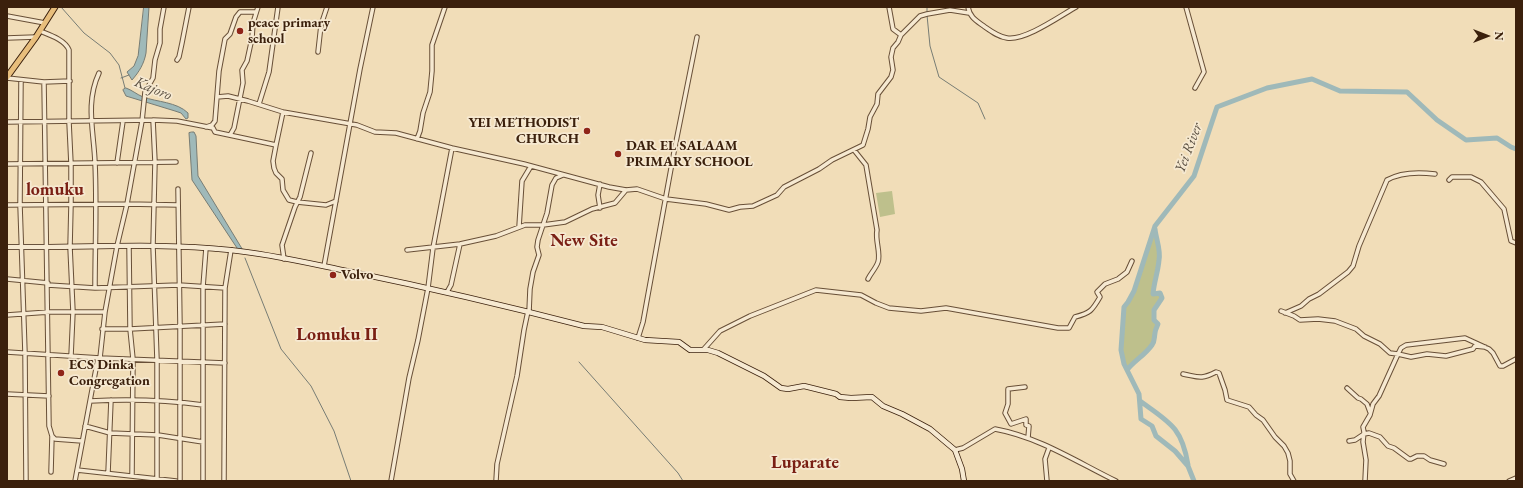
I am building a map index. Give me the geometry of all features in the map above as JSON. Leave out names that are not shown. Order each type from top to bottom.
[{"type":"main road","points":[[7,78],[55,7]]},
{"type":"street","points":[[75,481],[99,358],[102,329],[117,246],[127,204],[142,121],[145,92],[154,78],[155,60],[161,39],[160,29],[164,7]]},
{"type":"street","points":[[177,60],[182,44],[189,7]]},
{"type":"street","points":[[230,135],[234,128],[243,83],[242,70],[249,50],[253,23],[258,7]]},
{"type":"street","points":[[259,104],[269,72],[278,7]]},
{"type":"street","points":[[318,52],[322,24],[327,7]]},
{"type":"street","points":[[324,266],[373,7]]},
{"type":"street","points":[[416,139],[420,132],[423,113],[430,92],[432,46],[445,7]]},
{"type":"street","points":[[889,7],[892,29],[901,36]]},
{"type":"street","points":[[968,7],[969,13],[973,19],[997,35],[1014,39],[1030,34],[1076,7]]},
{"type":"street","points":[[1186,7],[1204,72],[1195,88]]},
{"type":"street","points":[[217,96],[228,96],[283,112],[357,125],[375,132],[396,133],[626,190],[637,189],[666,198],[706,204],[729,210],[753,206],[777,195],[784,187],[819,169],[832,160],[863,145],[870,117],[877,104],[878,94],[892,76],[894,70],[891,57],[893,48],[901,36],[920,16],[950,10],[969,13]]},
{"type":"street","points":[[206,127],[212,125],[215,121],[219,71],[225,39],[230,34],[236,17],[240,12],[256,12]]},
{"type":"street","points":[[7,16],[45,23]]},
{"type":"street","points":[[40,31],[58,39],[69,48],[69,122],[72,205],[70,247],[73,312],[71,356]]},
{"type":"street","points":[[7,38],[36,37]]},
{"type":"street","points":[[638,338],[643,322],[697,37]]},
{"type":"street","points":[[95,288],[95,163],[91,121],[93,88],[99,73]]},
{"type":"street","points":[[7,78],[44,82],[70,81]]},
{"type":"street","points":[[21,80],[20,205],[26,394],[26,481]]},
{"type":"street","points":[[44,82],[49,426],[52,436],[51,472]]},
{"type":"street","points":[[283,112],[273,161],[275,171],[282,179],[283,190],[287,197],[289,200],[297,202],[326,205],[336,201]]},
{"type":"street","points":[[153,120],[153,246],[157,360],[158,480]]},
{"type":"street","points":[[117,163],[123,121]]},
{"type":"street","points":[[7,122],[178,121],[213,128],[215,132],[276,145]]},
{"type":"street","points":[[391,481],[409,378],[428,288],[433,248],[452,148]]},
{"type":"street","points":[[854,150],[866,165],[876,230],[875,238],[879,254],[878,262],[868,279]]},
{"type":"street","points":[[284,259],[282,245],[297,202],[311,153]]},
{"type":"street","points":[[7,164],[176,162]]},
{"type":"street","points":[[519,227],[522,181],[531,166]]},
{"type":"street","points":[[1286,313],[1301,306],[1309,299],[1319,294],[1351,269],[1387,180],[1394,176],[1422,172],[1435,174]]},
{"type":"street","points":[[496,481],[497,464],[517,376],[533,272],[539,255],[537,245],[552,185],[556,178],[563,175]]},
{"type":"street","points":[[1450,180],[1452,177],[1471,177],[1481,182],[1504,209],[1511,241],[1516,243]]},
{"type":"street","points":[[600,184],[598,195],[600,208]]},
{"type":"street","points":[[178,189],[180,247],[180,481]]},
{"type":"street","points":[[407,250],[460,244],[496,236],[519,227],[565,222],[592,209],[615,204],[626,190]]},
{"type":"street","points":[[7,205],[178,205]]},
{"type":"street","points":[[447,292],[452,285],[460,244]]},
{"type":"street","points":[[129,246],[130,329],[133,359],[132,476]]},
{"type":"street","points":[[7,247],[153,246],[231,250],[324,266],[447,292],[584,326],[602,327],[646,340],[679,342],[690,350],[703,350],[739,362],[764,376],[781,388],[788,389],[804,386],[836,394],[840,397],[851,398],[872,396],[883,406],[930,429],[955,450],[962,469],[964,481]]},
{"type":"street","points":[[203,481],[203,287],[206,248]]},
{"type":"street","points":[[224,481],[225,288],[231,250]]},
{"type":"street","points":[[703,350],[720,331],[750,316],[816,290],[860,295],[889,308],[921,311],[946,308],[1058,328],[1069,328],[1075,317],[1088,314],[1096,305],[1100,297],[1098,292],[1105,284],[1118,279],[1126,272],[1132,261]]},
{"type":"street","points":[[7,279],[95,288],[130,288],[179,285],[225,288]]},
{"type":"street","points":[[7,315],[48,312],[105,312]]},
{"type":"street","points":[[1281,312],[1294,316],[1300,320],[1318,319],[1335,321],[1356,329],[1364,336],[1380,344],[1390,353],[1411,357],[1427,354],[1446,356],[1473,349],[1475,346],[1485,347]]},
{"type":"street","points":[[102,329],[225,324]]},
{"type":"street","points":[[1365,481],[1366,460],[1363,442],[1363,427],[1401,348],[1406,345],[1423,342],[1436,342],[1465,338],[1494,353],[1500,366],[1503,366],[1516,359]]},
{"type":"street","points":[[7,352],[99,358],[225,363]]},
{"type":"street","points":[[1183,374],[1204,378],[1216,372],[1219,373],[1225,390],[1226,400],[1249,407],[1263,420],[1275,437],[1284,446],[1290,461],[1290,474],[1294,481]]},
{"type":"street","points":[[1025,387],[1008,389],[1008,404],[1005,413],[1011,424],[1026,420],[1026,425],[1029,426],[1028,438]]},
{"type":"street","points":[[1347,388],[1367,404],[1370,412]]},
{"type":"street","points":[[7,394],[49,396]]},
{"type":"street","points":[[90,401],[132,399],[203,405]]},
{"type":"street","points":[[108,474],[111,400]]},
{"type":"street","points":[[85,426],[110,433],[158,435],[203,442]]},
{"type":"street","points":[[955,450],[995,429],[1028,438],[1091,467],[1116,481]]},
{"type":"street","points":[[1349,441],[1355,440],[1364,434],[1369,433],[1380,437],[1385,444],[1394,448],[1409,459],[1417,456],[1424,456],[1430,460],[1444,464]]},
{"type":"street","points":[[52,436],[60,440],[82,441]]},
{"type":"street","points":[[1047,481],[1045,458],[1049,448]]},
{"type":"street","points":[[77,470],[176,481]]},
{"type":"street","points":[[1509,481],[1516,478]]},
{"type":"green space","points":[[892,191],[895,214],[880,217],[876,193]]},
{"type":"green space","points":[[1155,226],[1159,254],[1153,294],[1160,293],[1162,298],[1154,310],[1154,320],[1158,324],[1152,345],[1127,370],[1121,350],[1124,307],[1134,291]]},
{"type":"water","points":[[144,7],[149,7],[146,53],[141,68],[132,80],[127,72],[134,66],[138,56]]},
{"type":"water","points":[[126,88],[143,97],[183,109],[188,113],[188,118],[186,119],[181,113],[126,96],[123,90]]},
{"type":"water","points":[[194,132],[196,136],[198,176],[244,252],[239,251],[192,180],[189,133]]},
{"type":"waterway","points":[[61,7],[84,33],[110,53],[119,65],[125,88]]},
{"type":"waterway","points":[[927,7],[927,12]]},
{"type":"waterway","points":[[927,15],[930,46],[939,77],[978,103],[985,119]]},
{"type":"waterway","name":"Kajoro","points":[[121,78],[129,75]]},
{"type":"waterway","name":"Yei River","points":[[1194,481],[1188,466],[1175,451],[1156,436],[1152,426],[1141,419],[1139,394],[1124,364],[1121,350],[1124,307],[1134,291],[1155,226],[1194,176],[1217,107],[1267,88],[1312,79],[1340,91],[1407,92],[1437,120],[1466,140],[1497,138],[1516,149]]},
{"type":"waterway","points":[[1127,370],[1152,345],[1158,324],[1154,320],[1154,310],[1162,298],[1160,293],[1153,294],[1159,256],[1155,229]]},
{"type":"waterway","points":[[245,258],[281,349],[311,386],[334,431],[351,481]]},
{"type":"waterway","points":[[579,362],[678,473],[683,481]]},
{"type":"waterway","points":[[1140,401],[1173,427],[1182,442],[1188,465]]},
{"type":"place","name":"peace primary school","points":[[240,31]]},
{"type":"place","name":"YEI METHODIST CHURCH","points":[[587,131]]},
{"type":"place","name":"DAR EL SALAAM PRIMARY SCHOOL","points":[[618,154]]},
{"type":"place","name":"Volvo","points":[[333,275]]},
{"type":"place","name":"ECS Dinka Congregation","points":[[61,373]]},
{"type":"district","name":"lomuku","points":[[55,190]]},
{"type":"district","name":"New Site","points":[[584,241]]},
{"type":"district","name":"Lomuku II","points":[[337,335]]},
{"type":"district","name":"Luparate","points":[[805,463]]}]
